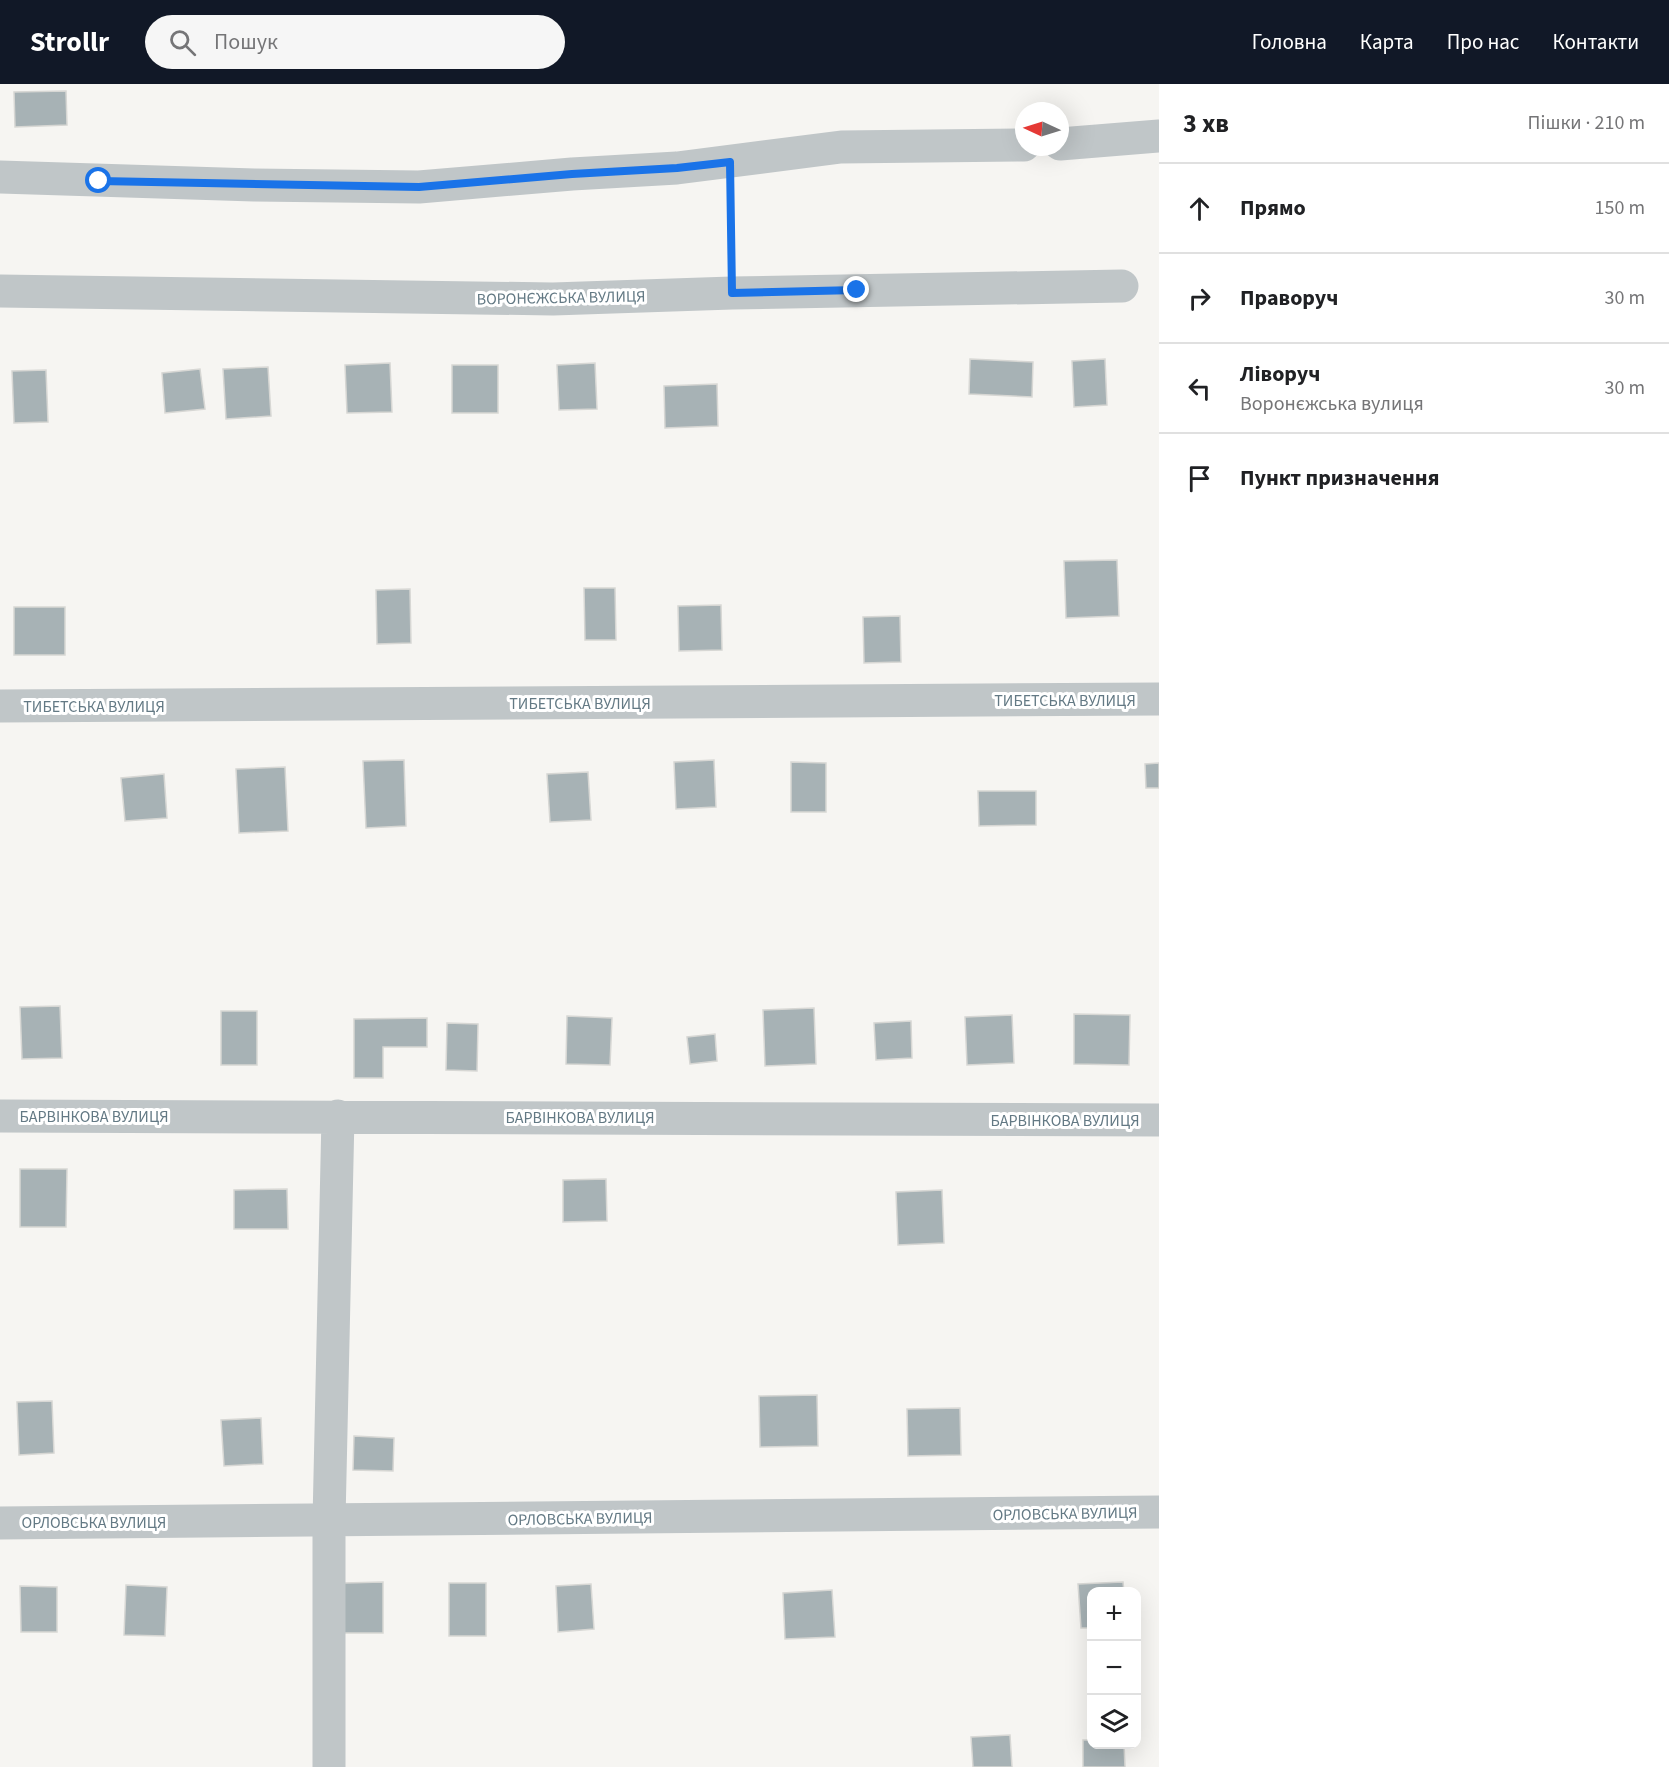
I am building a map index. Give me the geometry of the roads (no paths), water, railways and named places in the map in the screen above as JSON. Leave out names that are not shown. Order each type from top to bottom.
[{"type":"street","points":[[1069,143],[1159,136]]},
{"type":"street","points":[[0,177],[254,185],[419,187],[677,168],[841,147],[1015,145]]},
{"type":"street","name":"ВОРОНЄЖСЬКА ВУЛИЦЯ","points":[[0,291],[553,299],[1122,285]]},
{"type":"street","name":"ТИБЕТСЬКА ВУЛИЦЯ","points":[[0,706],[1159,699]]},
{"type":"street","name":"БАРВІНКОВА ВУЛИЦЯ","points":[[0,1116],[1159,1120]]},
{"type":"street","points":[[329,1767],[328,1521],[338,1116]]},
{"type":"street","name":"ОРЛОВСЬКА ВУЛИЦЯ","points":[[0,1523],[1159,1512]]}]
